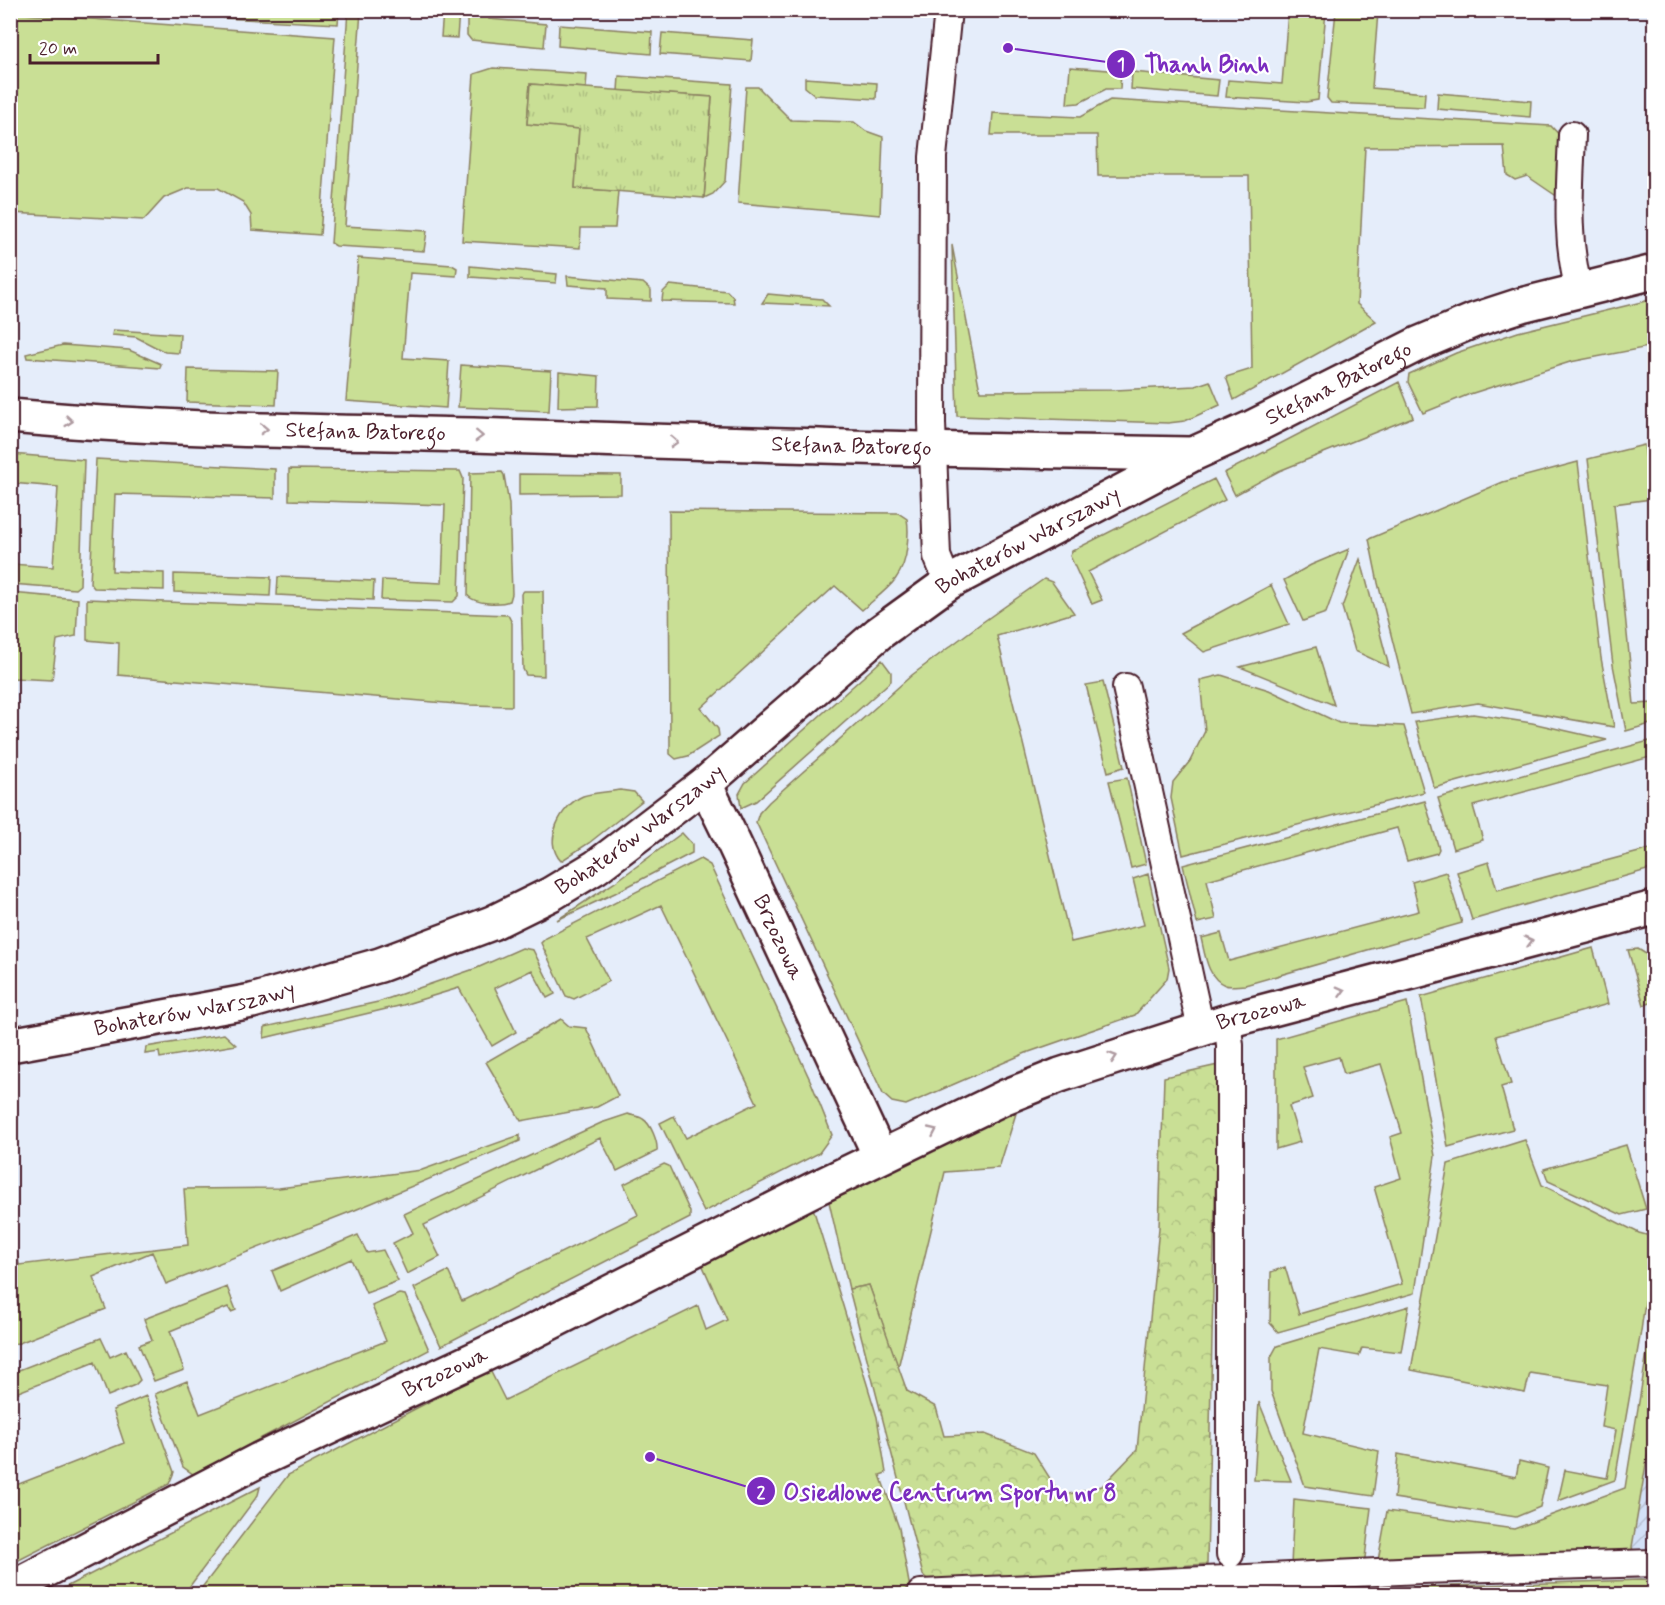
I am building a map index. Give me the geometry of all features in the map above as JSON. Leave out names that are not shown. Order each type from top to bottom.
[{"type":"street","name":"Stefana Batorego","points":[[10,416],[98,423],[932,450],[1193,454],[1253,427],[1418,344],[1484,317],[1521,305],[1654,272]]},
{"type":"street","name":"Bohaterów Warszawy","points":[[10,1045],[252,1001],[380,965],[492,923],[551,894],[596,867],[705,784],[879,633],[948,583],[1193,454]]},
{"type":"street","name":"Brzozowa","points":[[705,784],[880,1156]]},
{"type":"street","name":"Brzozowa","points":[[10,1589],[259,1460],[526,1335],[880,1156],[1005,1097],[1060,1075],[1214,1025],[1654,908]]},
{"type":"lane","points":[[948,10],[933,157],[932,450],[937,556],[948,583]]},
{"type":"lane","points":[[1572,135],[1568,231],[1579,290]]},
{"type":"lane","points":[[1126,687],[1214,1025],[1230,1045],[1230,1554]]},
{"type":"lane","points":[[921,1593],[1421,1570],[1654,1563]]},
{"type":"shaded area","points":[[1654,1417],[1654,1581],[1640,1580],[1632,1547]]},
{"type":"green space","points":[[212,10],[211,16],[142,11]]},
{"type":"green space","points":[[224,10],[339,11],[338,24],[224,18]]},
{"type":"green space","points":[[348,11],[361,11],[345,226],[427,231],[424,251],[336,246],[331,243]]},
{"type":"green space","points":[[443,11],[459,11],[457,38],[441,37]]},
{"type":"green space","points":[[467,11],[489,11],[489,19],[546,24],[544,47],[471,40],[467,35]]},
{"type":"green space","points":[[1288,11],[1326,11],[1318,100],[1306,102],[1226,97],[1228,80],[1282,84]]},
{"type":"green space","points":[[1336,11],[1378,12],[1372,88],[1425,93],[1424,107],[1331,103],[1327,98]]},
{"type":"green space","points":[[10,13],[335,37],[320,235],[252,230],[251,215],[243,202],[218,188],[188,188],[164,198],[144,220],[11,213]]},
{"type":"green space","points":[[559,25],[652,32],[651,54],[558,46]]},
{"type":"green space","points":[[662,33],[753,40],[751,61],[660,54]]},
{"type":"green space","points":[[1070,67],[1121,71],[1120,89],[1106,89],[1079,103],[1067,104]]},
{"type":"green space","points":[[493,68],[587,74],[586,88],[530,84],[527,124],[579,128],[575,188],[618,191],[615,228],[581,228],[580,248],[462,241],[474,74]]},
{"type":"green space","points":[[1132,72],[1219,80],[1217,96],[1131,89]]},
{"type":"green space","points":[[619,76],[732,84],[725,181],[713,194],[704,198],[712,97],[618,91]]},
{"type":"green space","points":[[805,78],[877,83],[876,99],[815,95],[805,87]]},
{"type":"green space","points":[[530,84],[712,97],[704,198],[575,188],[579,129],[527,124]]},
{"type":"green space","points":[[746,87],[758,87],[791,120],[854,122],[866,131],[883,137],[880,215],[738,203]]},
{"type":"green space","points":[[1438,93],[1531,101],[1530,117],[1437,109]]},
{"type":"green space","points":[[1110,100],[1551,126],[1565,141],[1561,193],[1555,195],[1527,176],[1515,180],[1507,175],[1504,146],[1365,147],[1357,304],[1376,321],[1234,400],[1226,377],[1252,369],[1249,176],[1098,176],[1097,135],[991,135],[993,113],[1080,117]]},
{"type":"green space","points":[[952,245],[980,391],[1115,390],[1195,386],[1210,381],[1220,405],[1185,421],[1168,423],[957,416]]},
{"type":"green space","points":[[358,258],[452,265],[457,268],[456,276],[410,273],[403,358],[449,361],[446,408],[346,401]]},
{"type":"green space","points":[[470,266],[557,274],[556,283],[470,277]]},
{"type":"green space","points":[[567,276],[643,283],[651,290],[651,301],[607,299],[607,288],[568,285]]},
{"type":"green space","points":[[670,285],[727,291],[733,297],[734,303],[662,301],[663,292]]},
{"type":"green space","points":[[768,294],[822,299],[829,306],[762,303]]},
{"type":"green space","points":[[1654,299],[1654,346],[1570,362],[1470,394],[1423,413],[1408,382],[1409,374],[1456,353],[1518,332]]},
{"type":"green space","points":[[113,330],[180,334],[179,353],[165,352],[136,337],[112,335]]},
{"type":"green space","points":[[63,345],[129,350],[161,364],[160,368],[27,358],[26,354]]},
{"type":"green space","points":[[461,365],[551,371],[549,411],[458,407]]},
{"type":"green space","points":[[188,369],[278,371],[276,405],[187,402]]},
{"type":"green space","points":[[559,372],[599,376],[598,406],[558,407]]},
{"type":"green space","points":[[1399,382],[1413,417],[1279,471],[1235,495],[1224,473]]},
{"type":"green space","points":[[1644,445],[1651,499],[1614,504],[1634,704],[1654,703],[1654,723],[1626,731],[1613,665],[1588,459]]},
{"type":"green space","points":[[11,454],[84,460],[80,585],[75,589],[11,584],[11,564],[53,567],[58,487],[11,483]]},
{"type":"green space","points":[[96,459],[275,469],[275,498],[115,494],[112,571],[164,573],[164,590],[94,588],[90,583]]},
{"type":"green space","points":[[1578,462],[1601,658],[1614,727],[1478,703],[1411,714],[1369,539],[1503,482]]},
{"type":"green space","points":[[289,469],[460,471],[463,478],[459,596],[453,602],[381,600],[382,580],[442,583],[445,505],[289,500]]},
{"type":"green space","points":[[502,472],[509,504],[512,594],[510,601],[488,603],[476,601],[468,596],[470,473]]},
{"type":"green space","points":[[519,474],[621,475],[621,494],[519,495]]},
{"type":"green space","points":[[1214,479],[1225,500],[1088,572],[1102,600],[1092,604],[1070,556],[1072,551]]},
{"type":"green space","points":[[669,511],[898,513],[907,519],[908,530],[902,568],[886,590],[862,610],[835,586],[701,708],[718,729],[719,736],[688,756],[676,759],[670,754]]},
{"type":"green space","points":[[1349,549],[1326,613],[1303,621],[1284,580],[1311,565]]},
{"type":"green space","points":[[1360,559],[1389,667],[1355,651],[1342,607]]},
{"type":"green space","points":[[174,574],[271,577],[270,596],[174,592]]},
{"type":"green space","points":[[278,577],[374,581],[373,600],[277,595]]},
{"type":"green space","points":[[1044,579],[1052,582],[1074,613],[997,636],[1071,942],[1144,925],[1133,879],[1148,874],[1169,968],[1167,979],[1135,1015],[1026,1053],[906,1105],[892,1102],[883,1094],[756,822],[759,813],[769,802],[912,675]]},
{"type":"green space","points":[[1271,585],[1289,624],[1204,652],[1181,633]]},
{"type":"green space","points":[[524,591],[543,591],[544,676],[526,675],[523,669],[521,594]]},
{"type":"green space","points":[[11,593],[78,599],[76,636],[57,640],[52,680],[11,678]]},
{"type":"green space","points":[[87,599],[508,615],[512,623],[512,706],[468,705],[118,675],[119,643],[87,640]]},
{"type":"green space","points":[[1316,647],[1334,705],[1240,667]]},
{"type":"green space","points":[[882,660],[891,672],[891,681],[756,801],[741,808],[739,794],[745,783]]},
{"type":"green space","points":[[1221,675],[1269,690],[1339,723],[1404,726],[1424,792],[1183,855],[1171,798],[1173,782],[1190,761],[1205,731],[1200,680]]},
{"type":"green space","points":[[1103,682],[1124,767],[1108,772],[1086,685]]},
{"type":"green space","points":[[1473,714],[1532,723],[1607,740],[1434,788],[1415,722]]},
{"type":"green space","points":[[1649,741],[1654,744],[1654,756],[1473,806],[1483,840],[1453,849],[1438,798]]},
{"type":"green space","points":[[1127,778],[1146,864],[1131,868],[1109,781]]},
{"type":"green space","points":[[620,790],[634,792],[642,801],[589,843],[561,861],[553,844],[561,815],[583,796]]},
{"type":"green space","points":[[1425,801],[1439,849],[1437,853],[1407,861],[1397,828],[1207,880],[1216,919],[1197,923],[1183,865]]},
{"type":"green space","points":[[682,833],[692,844],[692,853],[557,920],[614,883]]},
{"type":"green space","points":[[1654,848],[1654,868],[1472,920],[1457,872],[1489,862],[1497,890]]},
{"type":"green space","points":[[700,859],[710,865],[811,1082],[832,1135],[819,1153],[704,1212],[660,1123],[674,1116],[686,1138],[757,1103],[661,905],[587,939],[609,981],[574,999],[566,996],[541,943],[546,938]]},
{"type":"green space","points":[[1446,872],[1462,923],[1245,985],[1232,986],[1219,982],[1208,965],[1201,938],[1221,933],[1229,961],[1419,911],[1412,882]]},
{"type":"green space","points":[[522,948],[533,950],[555,994],[547,998],[532,970],[495,988],[516,1032],[492,1046],[459,988],[403,1005],[264,1038],[265,1027],[378,1002],[477,968]]},
{"type":"green space","points":[[1593,948],[1608,1004],[1496,1036],[1511,1084],[1501,1087],[1513,1129],[1448,1147],[1421,997]]},
{"type":"green space","points":[[1638,949],[1654,959],[1654,1002],[1644,1005],[1628,950]]},
{"type":"green space","points":[[1407,1002],[1435,1156],[1415,1293],[1278,1332],[1270,1323],[1271,1272],[1285,1267],[1299,1314],[1402,1284],[1374,1187],[1401,1178],[1390,1137],[1402,1133],[1381,1064],[1344,1074],[1339,1057],[1303,1067],[1313,1098],[1289,1106],[1300,1142],[1276,1149],[1276,1039]]},
{"type":"green space","points":[[561,1019],[569,1026],[586,1028],[618,1096],[597,1107],[521,1121],[486,1062]]},
{"type":"green space","points":[[224,1034],[236,1045],[160,1058],[159,1052],[145,1054],[146,1047]]},
{"type":"green space","points":[[1218,1065],[1207,1564],[931,1583],[923,1575],[849,1289],[869,1285],[907,1391],[936,1407],[944,1436],[985,1434],[1034,1453],[1061,1496],[1102,1486],[1137,1450],[1159,1228],[1164,1077]]},
{"type":"green space","points":[[1018,1107],[999,1168],[945,1172],[898,1368],[869,1285],[849,1289],[829,1202]]},
{"type":"green space","points":[[628,1114],[646,1121],[655,1138],[657,1151],[617,1171],[600,1138],[424,1225],[440,1257],[407,1274],[393,1243],[413,1233],[404,1214],[601,1123]]},
{"type":"green space","points":[[520,1135],[520,1141],[355,1210],[166,1284],[152,1252],[93,1277],[106,1309],[19,1343],[11,1344],[11,1250],[16,1249],[19,1265],[188,1245],[184,1189],[279,1188],[422,1170]]},
{"type":"green space","points":[[1525,1140],[1542,1185],[1639,1233],[1654,1237],[1641,1331],[1615,1480],[1558,1501],[1565,1470],[1607,1478],[1616,1430],[1601,1427],[1607,1385],[1530,1373],[1525,1393],[1411,1370],[1448,1164]]},
{"type":"green space","points":[[1626,1145],[1646,1209],[1622,1215],[1548,1181],[1544,1169]]},
{"type":"green space","points":[[664,1164],[669,1166],[690,1212],[690,1218],[441,1346],[414,1288],[448,1271],[462,1301],[638,1215],[624,1184]]},
{"type":"green space","points":[[813,1208],[877,1417],[886,1473],[880,1475],[899,1528],[911,1594],[197,1594],[288,1475],[490,1370],[505,1400],[698,1306],[706,1330],[727,1320],[702,1264]]},
{"type":"green space","points":[[358,1235],[367,1253],[383,1250],[398,1281],[366,1293],[351,1259],[280,1291],[272,1271]]},
{"type":"green space","points":[[227,1287],[236,1310],[231,1312],[228,1307],[170,1331],[184,1370],[154,1381],[139,1345],[152,1340],[144,1319]]},
{"type":"green space","points":[[399,1294],[405,1295],[429,1350],[193,1474],[183,1467],[155,1394],[187,1381],[200,1414],[386,1341],[372,1306]]},
{"type":"green space","points":[[1409,1306],[1401,1352],[1362,1348],[1359,1356],[1319,1349],[1303,1433],[1379,1451],[1373,1496],[1305,1486],[1271,1391],[1271,1357],[1277,1346]]},
{"type":"green space","points":[[1654,1309],[1654,1417],[1632,1547],[1634,1555],[1377,1566],[1387,1511],[1514,1529],[1625,1488]]},
{"type":"green space","points":[[101,1338],[110,1357],[126,1350],[140,1380],[135,1385],[108,1396],[95,1362],[11,1395],[11,1373]]},
{"type":"green space","points":[[146,1396],[174,1472],[169,1484],[11,1564],[11,1487],[124,1443],[113,1410]]},
{"type":"green space","points":[[1259,1402],[1291,1481],[1254,1480]]},
{"type":"green space","points":[[1398,1454],[1516,1477],[1519,1461],[1548,1468],[1540,1507],[1516,1517],[1394,1498]]},
{"type":"green space","points":[[260,1487],[258,1495],[184,1594],[52,1594]]},
{"type":"green space","points":[[1294,1499],[1371,1508],[1364,1566],[1291,1566]]},
{"type":"green space","points":[[1654,1581],[1654,1594],[1201,1594]]},
{"type":"place","name":"Thanh Binh","points":[[1008,48]]},
{"type":"place","name":"Osiedlowe Centrum Sportu nr 8","points":[[650,1457]]}]
